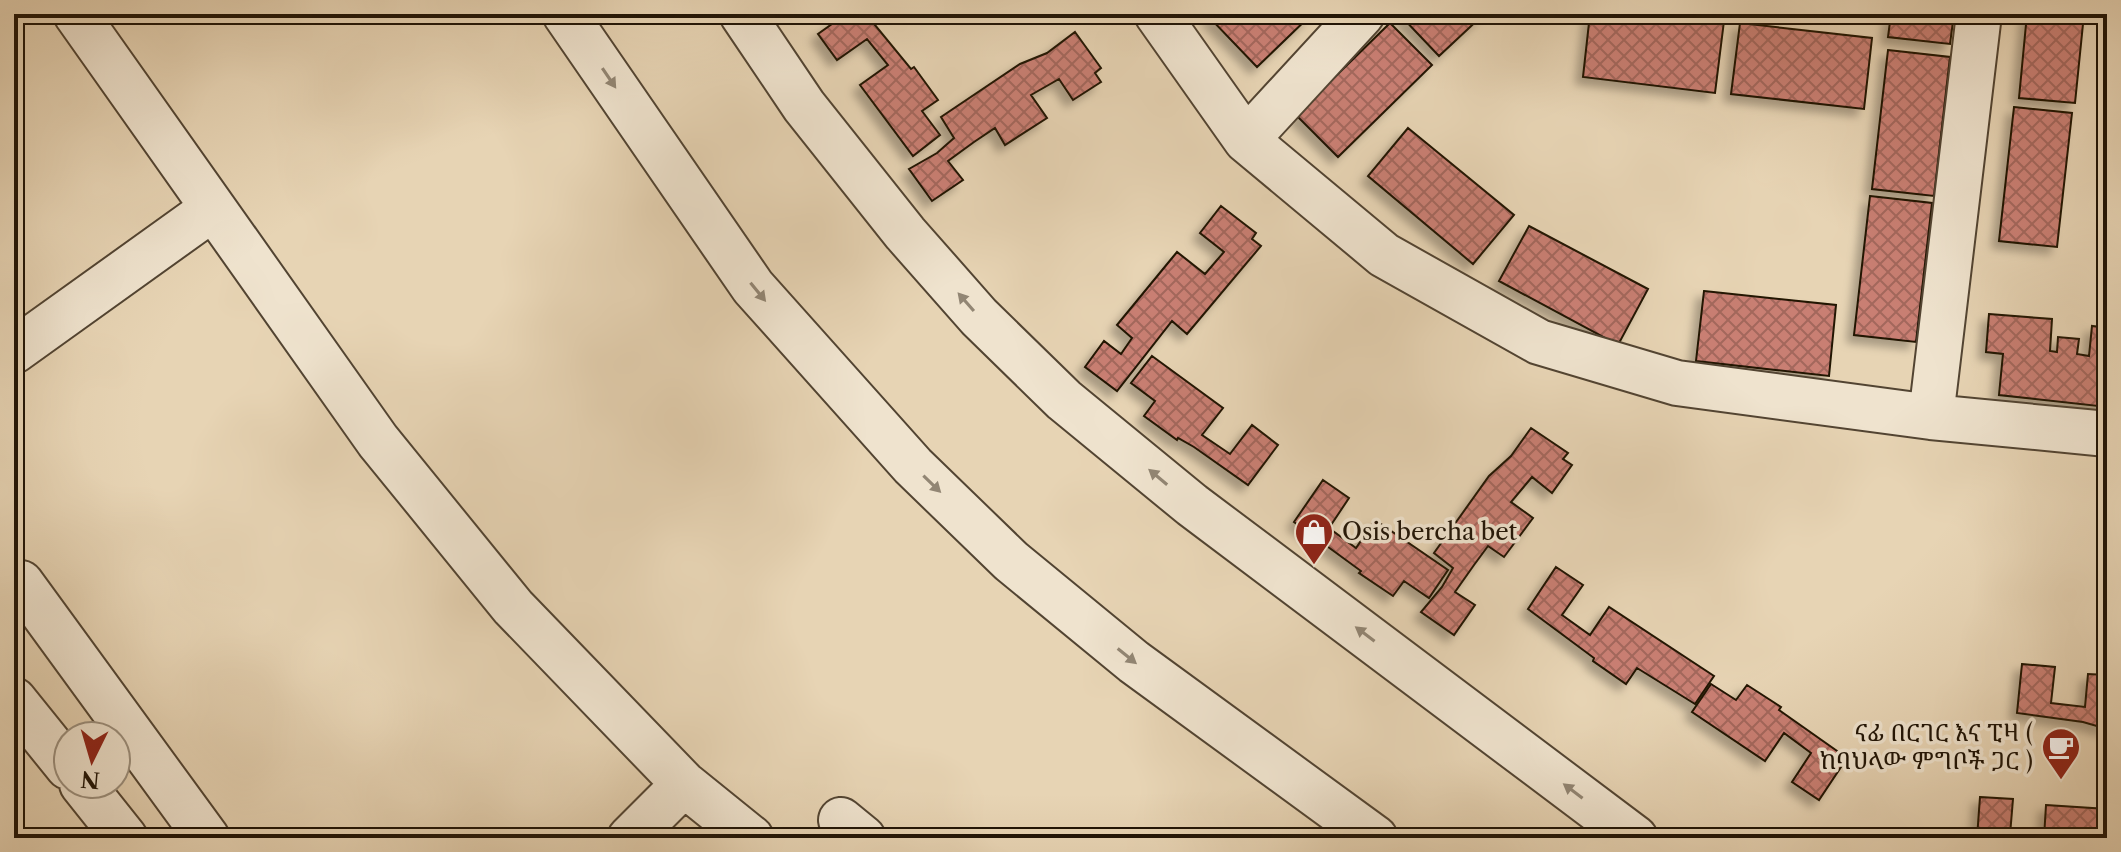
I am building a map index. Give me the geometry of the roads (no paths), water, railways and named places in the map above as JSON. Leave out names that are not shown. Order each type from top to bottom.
[{"type":"street","points":[[76,14],[378,441],[513,607],[684,784],[751,838]]},
{"type":"street","points":[[565,14],[753,287],[913,466],[1011,561],[1134,662],[1366,835]]},
{"type":"street","points":[[742,14],[804,106],[905,233],[979,317],[1064,400],[1192,505],[1635,838]]},
{"type":"street","points":[[1157,14],[1246,140],[1384,255],[1539,342],[1677,383],[1931,417],[2107,434]]},
{"type":"street","points":[[1246,140],[1362,14]]},
{"type":"street","points":[[1931,417],[1979,14]]},
{"type":"street","points":[[14,351],[212,209]]},
{"type":"street","points":[[21,583],[105,720]]},
{"type":"street","points":[[14,700],[52,747]]},
{"type":"street","points":[[132,752],[207,838]]},
{"type":"street","points":[[630,838],[684,784]]},
{"type":"street","points":[[95,800],[125,838]]},
{"type":"place","name":"Osis bercha bet","points":[[1314,566]]},
{"type":"place","name":"ናፊ በርገር እና ፒዛ ( ከባህላው ምግቦች ጋር )","points":[[2061,781]]}]
